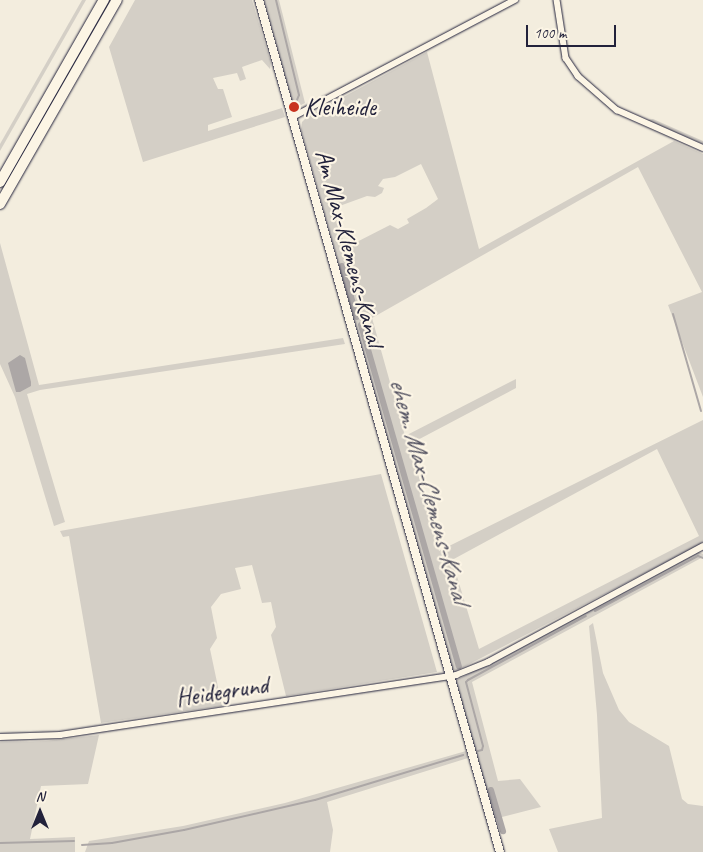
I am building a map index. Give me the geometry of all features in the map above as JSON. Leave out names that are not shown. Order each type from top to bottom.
[{"type":"highway","points":[[0,182],[104,0]]},
{"type":"highway","points":[[0,204],[117,0]]},
{"type":"main road","name":"Am Max-Klemens-Kanal","points":[[260,0],[449,677],[500,852]]},
{"type":"street","points":[[293,117],[515,0]]},
{"type":"street","points":[[557,0],[566,58],[578,76],[617,110],[703,148]]},
{"type":"street","name":"Heidegrund","points":[[0,737],[60,735],[449,677],[488,662],[703,546]]},
{"type":"shaded area","points":[[82,0],[86,0],[0,151],[0,144]]},
{"type":"shaded area","points":[[135,0],[252,0],[271,63],[270,69],[262,60],[242,67],[246,79],[240,81],[237,73],[213,78],[218,89],[223,89],[232,117],[208,125],[208,131],[282,108],[285,117],[143,162],[109,47]]},
{"type":"shaded area","points":[[264,0],[279,0],[305,103],[299,106],[293,104]]},
{"type":"shaded area","points":[[427,52],[479,249],[674,141],[703,154],[703,397],[668,305],[702,292],[638,167],[372,318],[405,436],[516,379],[516,388],[410,444],[439,551],[703,420],[703,543],[456,671],[451,667],[301,129],[302,122],[308,116]],"holes":[[[421,164],[438,199],[407,219],[409,223],[398,229],[390,225],[345,248],[334,208],[367,196],[375,197],[382,193],[384,188],[378,186],[383,179],[395,177]],[[657,449],[699,536],[479,649],[452,560]]]},
{"type":"shaded area","points":[[653,119],[703,141],[703,144],[647,120]]},
{"type":"shaded area","points":[[0,243],[39,385],[343,338],[345,344],[40,390],[27,394],[65,522],[54,526],[15,397],[0,364]]},
{"type":"shaded area","points":[[20,355],[25,358],[31,386],[16,392],[8,363]]},
{"type":"shaded area","points":[[381,474],[437,672],[286,696],[271,635],[276,627],[271,602],[262,603],[252,565],[235,568],[241,589],[221,594],[211,607],[217,638],[210,649],[222,706],[101,723],[69,536],[63,537],[60,531]]},
{"type":"shaded area","points":[[698,552],[703,554],[703,557],[472,682],[498,781],[520,779],[541,807],[494,819],[455,681]]},
{"type":"shaded area","points":[[593,623],[603,673],[619,710],[629,722],[669,746],[682,799],[688,804],[703,806],[703,852],[558,852],[549,829],[602,818],[597,715],[589,626]]},
{"type":"shaded area","points":[[99,735],[88,784],[41,786],[30,839],[75,837],[75,852],[0,852],[0,742],[46,741]]},
{"type":"shaded area","points":[[466,751],[468,758],[327,802],[333,830],[330,852],[85,852],[89,841],[183,826],[285,803]]},
{"type":"waterway","points":[[276,0],[299,95],[297,100]]},
{"type":"waterway","name":"ehem. Max-Clemens-Kanal","points":[[342,266],[357,317]]},
{"type":"waterway","points":[[673,314],[701,411]]},
{"type":"waterway","name":"ehem. Max-Clemens-Kanal","points":[[361,325],[459,666]]},
{"type":"waterway","points":[[595,611],[698,556],[703,558]]},
{"type":"waterway","points":[[478,751],[482,750],[483,746],[466,682],[586,616]]},
{"type":"waterway","points":[[82,845],[112,843],[184,830],[315,800],[463,755]]},
{"type":"waterway","name":"ehem. Max-Clemens-Kanal","points":[[491,790],[503,831]]},
{"type":"waterway","points":[[0,843],[74,841]]},
{"type":"place","name":"Kleiheide","points":[[294,107]]}]
